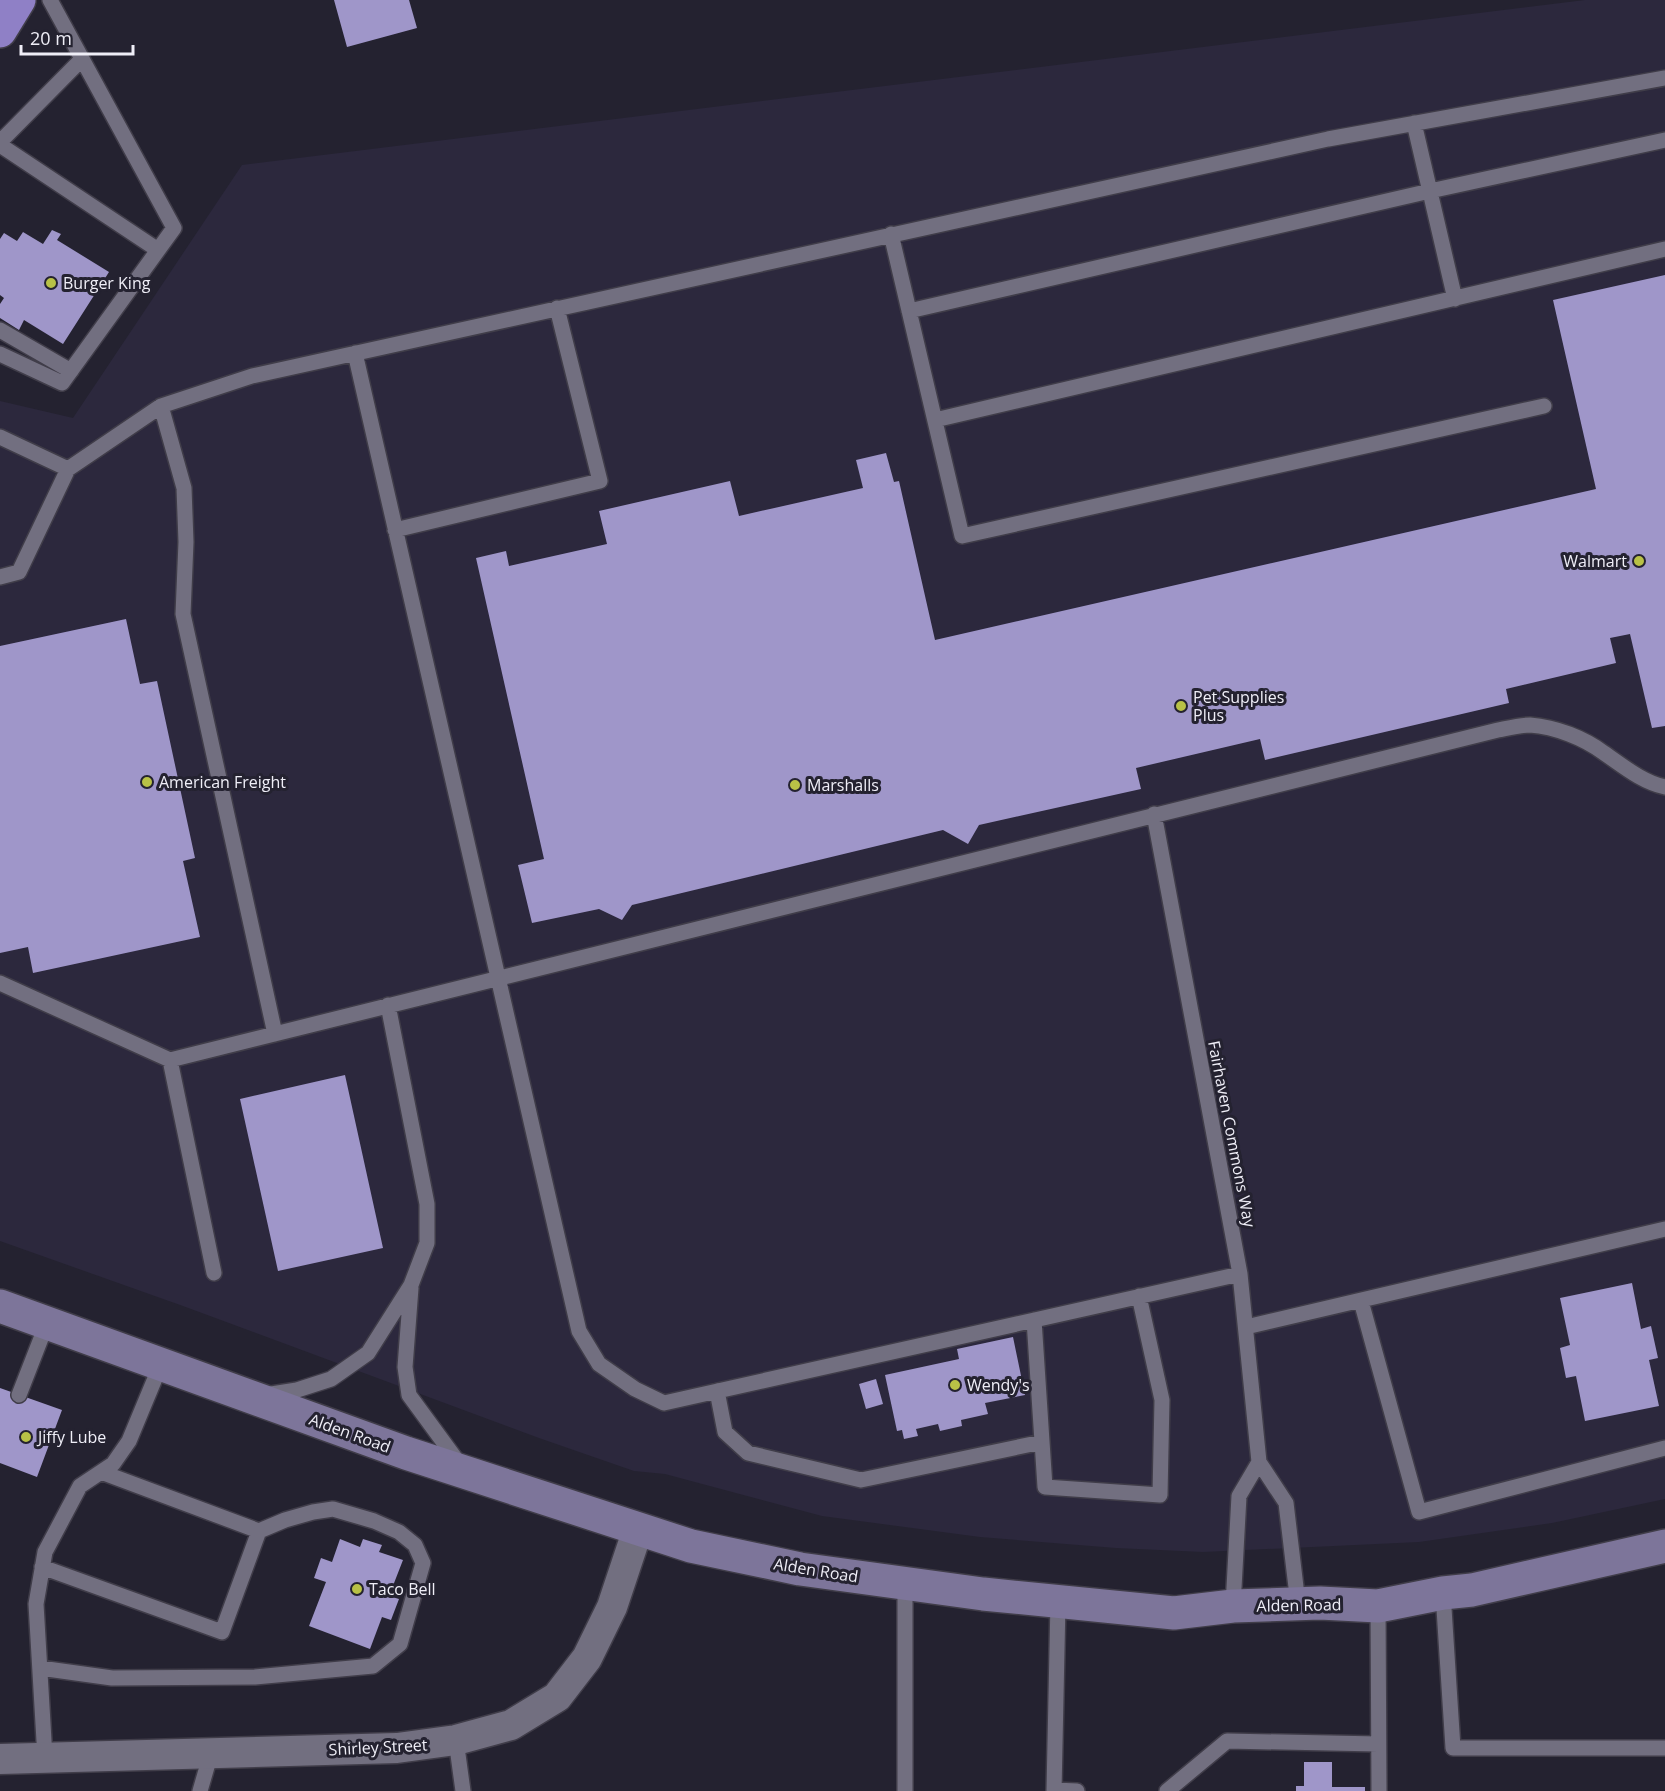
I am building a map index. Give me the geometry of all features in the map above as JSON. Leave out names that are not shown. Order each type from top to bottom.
[{"type":"highway","points":[[0,31],[19,0]]},
{"type":"main road","name":"Alden Road","points":[[0,1306],[466,1473],[691,1546],[778,1564],[905,1583],[983,1594],[1174,1613],[1233,1606],[1298,1604],[1378,1606],[1443,1593],[1483,1588],[1665,1546]]},
{"type":"street","name":"Shirley Street","points":[[0,1759],[397,1748],[456,1740],[511,1725],[557,1697],[587,1658],[612,1607],[638,1529]]},
{"type":"lane","points":[[50,0],[174,228],[66,377]]},
{"type":"lane","points":[[82,59],[0,144],[158,250]]},
{"type":"lane","points":[[0,577],[19,572],[68,469],[161,406],[252,376],[1328,139],[1665,78]]},
{"type":"lane","points":[[1414,123],[1455,298]]},
{"type":"lane","points":[[909,311],[1430,190],[1665,140]]},
{"type":"lane","points":[[891,234],[962,536],[1544,406]]},
{"type":"lane","points":[[935,420],[1665,249]]},
{"type":"lane","points":[[395,530],[600,481],[557,308]]},
{"type":"lane","points":[[0,330],[66,377]]},
{"type":"lane","points":[[355,353],[579,1331],[598,1364],[635,1389],[664,1402],[1240,1274]]},
{"type":"lane","points":[[0,354],[66,377]]},
{"type":"lane","points":[[161,406],[184,488],[186,542],[183,614],[275,1034]]},
{"type":"lane","points":[[0,437],[68,469]]},
{"type":"lane","points":[[0,983],[170,1060],[1498,730],[1528,725],[1555,729],[1580,739],[1653,784],[1665,787]]},
{"type":"lane","name":"Fairhaven Commons Way","points":[[1154,814],[1240,1274],[1259,1462],[1287,1503],[1298,1604]]},
{"type":"lane","points":[[253,1397],[297,1390],[331,1379],[368,1353],[411,1286],[426,1243],[428,1204],[388,1005]]},
{"type":"lane","points":[[170,1060],[214,1273]]},
{"type":"lane","points":[[1246,1327],[1665,1229]]},
{"type":"lane","points":[[411,1286],[405,1367],[408,1395],[466,1473]]},
{"type":"lane","points":[[1034,1320],[1045,1487],[1160,1495],[1162,1400],[1139,1296]]},
{"type":"lane","points":[[1361,1301],[1419,1512],[1665,1448]]},
{"type":"lane","points":[[19,1395],[47,1323]]},
{"type":"lane","points":[[45,1758],[36,1604],[45,1552],[80,1486],[113,1464],[129,1441],[161,1365]]},
{"type":"lane","points":[[717,1391],[725,1432],[748,1453],[861,1480],[1042,1442]]},
{"type":"lane","points":[[1233,1606],[1239,1496],[1259,1462]]},
{"type":"lane","points":[[40,1668],[112,1678],[255,1677],[373,1666],[400,1644],[423,1563],[415,1545],[399,1532],[374,1521],[333,1509],[285,1520],[259,1531],[102,1472]]},
{"type":"lane","points":[[42,1567],[222,1632],[259,1531]]},
{"type":"lane","points":[[905,1583],[905,1791]]},
{"type":"lane","points":[[1443,1593],[1453,1748],[1665,1748]]},
{"type":"lane","points":[[1058,1602],[1054,1790],[1077,1791]]},
{"type":"lane","points":[[1378,1606],[1379,1791]]},
{"type":"lane","points":[[456,1740],[462,1791]]},
{"type":"lane","points":[[1167,1791],[1183,1784],[1227,1741],[1378,1744]]},
{"type":"lane","points":[[200,1791],[211,1753]]},
{"type":"shaded area","points":[[1585,0],[1665,0],[1665,1499],[1552,1523],[1419,1542],[1203,1552],[1116,1548],[980,1537],[822,1516],[665,1474],[634,1471],[0,1241],[0,401],[73,418],[242,165]]},
{"type":"building","points":[[334,0],[409,0],[417,28],[347,47]]},
{"type":"building","name":"Burger King","points":[[52,230],[61,234],[57,240],[109,272],[63,344],[24,320],[19,330],[0,318],[0,304],[4,298],[0,295],[0,239],[4,233],[17,241],[23,232],[43,244]]},
{"type":"building","points":[[1665,275],[1665,726],[1652,728],[1630,634],[1610,638],[1616,663],[1506,689],[1509,703],[1265,760],[1260,739],[1136,768],[1141,789],[979,825],[968,844],[943,830],[632,905],[622,920],[599,909],[532,923],[518,865],[544,859],[476,558],[506,551],[509,566],[607,544],[599,511],[730,481],[739,516],[863,488],[856,460],[886,453],[894,482],[899,481],[935,640],[1596,489],[1553,300]]},
{"type":"building","points":[[126,619],[140,684],[157,681],[195,858],[183,861],[200,937],[33,973],[28,947],[0,953],[0,646]]},
{"type":"building","points":[[345,1075],[383,1248],[278,1271],[240,1099]]},
{"type":"building","points":[[1632,1283],[1641,1329],[1651,1326],[1658,1358],[1649,1360],[1659,1406],[1585,1421],[1576,1376],[1566,1378],[1560,1348],[1570,1345],[1560,1298]]},
{"type":"building","name":"Wendy's","points":[[1013,1337],[1025,1395],[985,1403],[988,1414],[961,1420],[962,1426],[940,1431],[938,1424],[916,1429],[918,1436],[904,1439],[902,1430],[897,1431],[885,1375],[959,1359],[957,1349]]},
{"type":"building","points":[[876,1379],[883,1404],[866,1409],[859,1384]]},
{"type":"building","name":"Jiffy Lube","points":[[0,1388],[62,1410],[37,1477],[0,1463]]},
{"type":"building","name":"Taco Bell","points":[[340,1539],[360,1547],[363,1539],[382,1545],[379,1552],[403,1560],[389,1596],[399,1599],[391,1620],[382,1617],[370,1649],[309,1626],[326,1582],[314,1578],[321,1558],[332,1562]]},
{"type":"building","points":[[1304,1762],[1332,1762],[1332,1787],[1365,1787],[1365,1791],[1296,1791],[1296,1786],[1304,1786]]},
{"type":"place","name":"Burger King","points":[[51,283]]},
{"type":"place","name":"Walmart","points":[[1639,561]]},
{"type":"place","name":"Pet Supplies Plus","points":[[1181,706]]},
{"type":"place","name":"American Freight","points":[[147,782]]},
{"type":"place","name":"Marshalls","points":[[795,785]]},
{"type":"place","name":"Wendy's","points":[[955,1385]]},
{"type":"place","name":"Jiffy Lube","points":[[26,1437]]},
{"type":"place","name":"Taco Bell","points":[[357,1589]]}]
